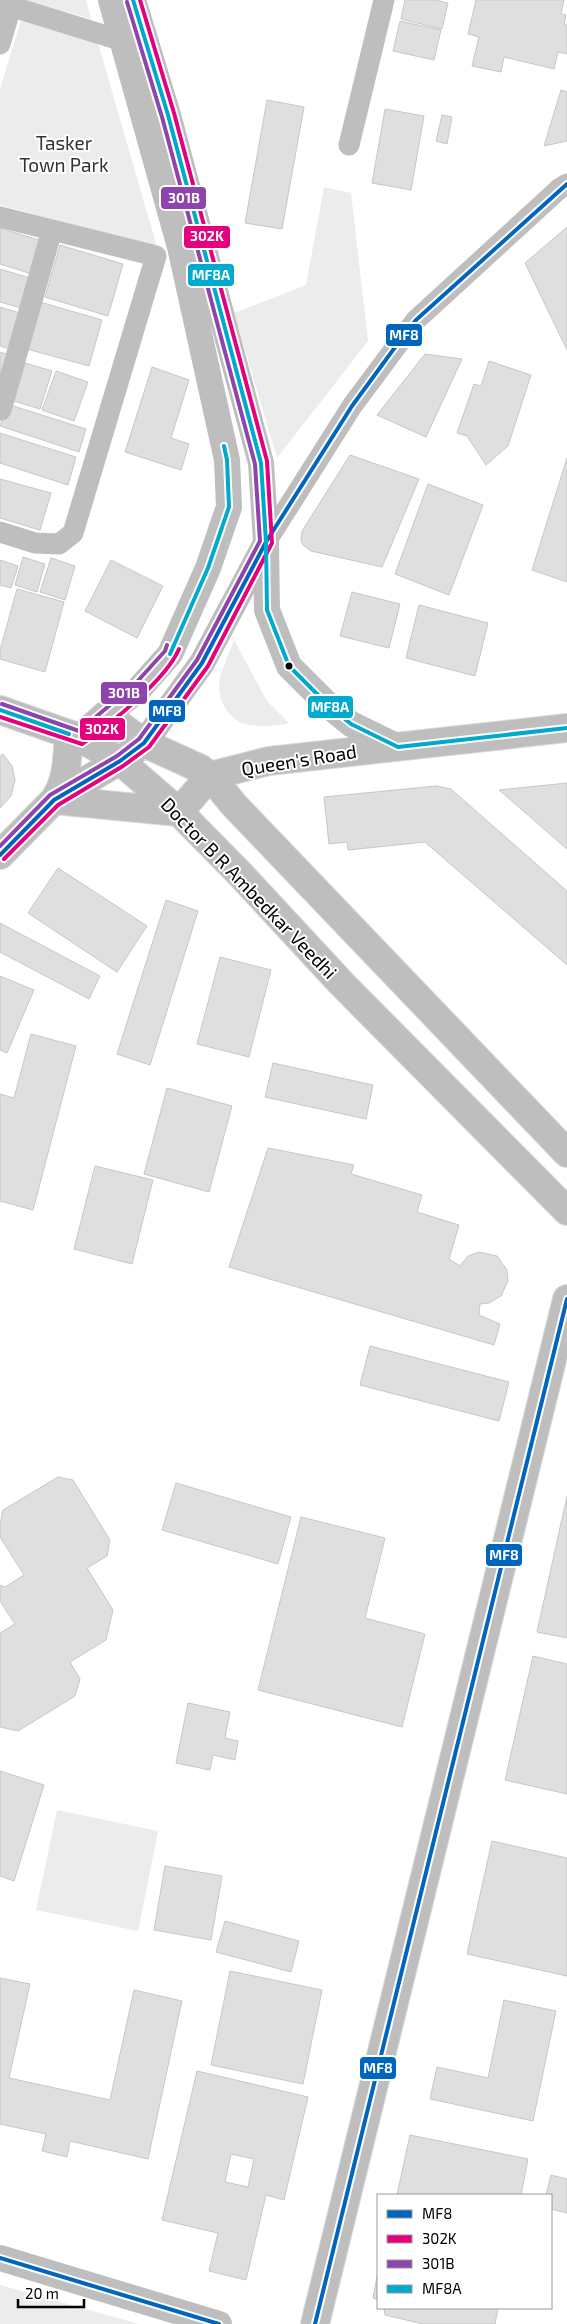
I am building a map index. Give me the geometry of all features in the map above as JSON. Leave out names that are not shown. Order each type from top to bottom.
[{"type":"main road","points":[[0,710],[74,736]]},
{"type":"main road","points":[[0,856],[54,800],[62,788],[74,736],[106,715],[144,743],[201,769],[210,776],[234,805],[567,1153]]},
{"type":"main road","name":"Queen's Road","points":[[210,776],[270,761],[567,728]]},
{"type":"main road","name":"Doctor B R Ambedkar Veedhi","points":[[74,736],[120,761],[179,812],[240,874],[342,984],[567,1211]]},
{"type":"main road","points":[[54,800],[120,761],[144,743]]},
{"type":"main road","points":[[54,800],[179,812],[210,776]]},
{"type":"main road","points":[[315,2324],[567,1299]]},
{"type":"street","points":[[106,715],[138,690],[170,654],[208,568],[229,507],[227,460],[168,251],[123,41],[112,0]]},
{"type":"street","points":[[133,0],[168,115],[261,463],[266,542],[267,610],[289,666],[330,707],[351,724],[398,747]]},
{"type":"street","points":[[349,145],[384,0]]},
{"type":"street","points":[[0,44],[8,3],[123,41]]},
{"type":"street","points":[[144,743],[202,663],[266,542],[352,406],[416,320],[567,184]]},
{"type":"street","points":[[0,216],[52,230],[168,251]]},
{"type":"street","points":[[1,410],[52,230]]},
{"type":"street","points":[[0,532],[35,543],[59,544],[73,533],[168,251]]},
{"type":"street","points":[[0,2258],[220,2324]]},
{"type":"green space","points":[[86,0],[91,19],[27,1]]},
{"type":"green space","name":"Tasker Town Park","points":[[21,20],[98,43],[157,247],[0,205],[0,89]]},
{"type":"green space","points":[[324,187],[351,193],[368,341],[277,458],[234,313],[306,285]]},
{"type":"green space","points":[[234,640],[267,701],[289,723],[272,726],[246,724],[237,721],[228,712],[220,696],[219,685],[223,668]]},
{"type":"green space","points":[[57,1810],[158,1831],[138,1931],[36,1910]]},
{"type":"green space","points":[[0,2285],[139,2324],[0,2324]]},
{"type":"building","points":[[405,0],[435,0],[448,3],[442,29],[401,19]]},
{"type":"building","points":[[476,0],[564,0],[561,14],[566,15],[564,25],[567,25],[567,54],[558,52],[554,69],[504,57],[501,72],[472,66],[479,37],[468,34]]},
{"type":"building","points":[[400,21],[441,30],[434,60],[393,51]]},
{"type":"building","points":[[561,90],[567,92],[567,141],[544,146]]},
{"type":"building","points":[[267,100],[304,107],[282,229],[245,223]]},
{"type":"building","points":[[385,109],[424,116],[411,190],[372,183]]},
{"type":"building","points":[[442,115],[452,117],[447,144],[436,141]]},
{"type":"building","points":[[567,227],[567,350],[525,263]]},
{"type":"building","points":[[0,228],[42,241],[32,274],[0,264]]},
{"type":"building","points":[[60,245],[123,264],[108,316],[45,297]]},
{"type":"building","points":[[0,269],[30,278],[21,308],[0,302]]},
{"type":"building","points":[[40,302],[102,320],[89,366],[27,349]]},
{"type":"building","points":[[0,307],[20,313],[10,349],[0,346]]},
{"type":"building","points":[[0,352],[10,355],[0,386]]},
{"type":"building","points":[[425,354],[462,359],[426,437],[377,415]]},
{"type":"building","points":[[489,361],[531,375],[508,446],[486,465],[467,436],[457,433],[474,384],[481,386]]},
{"type":"building","points":[[25,363],[52,371],[40,409],[14,401]]},
{"type":"building","points":[[152,367],[189,380],[171,438],[189,444],[181,470],[125,452]]},
{"type":"building","points":[[56,371],[88,382],[74,421],[42,410]]},
{"type":"building","points":[[7,404],[86,429],[79,452],[0,426]]},
{"type":"building","points":[[0,433],[76,457],[68,485],[0,463]]},
{"type":"building","points":[[350,455],[419,479],[382,567],[311,551],[301,541],[302,531]]},
{"type":"building","points":[[567,458],[567,582],[532,570]]},
{"type":"building","points":[[0,479],[51,493],[40,530],[0,518]]},
{"type":"building","points":[[428,484],[483,505],[449,595],[395,574]]},
{"type":"building","points":[[23,557],[45,564],[37,592],[15,585]]},
{"type":"building","points":[[51,558],[75,566],[65,600],[40,592]]},
{"type":"building","points":[[0,560],[18,566],[11,588],[0,585]]},
{"type":"building","points":[[111,560],[163,586],[137,638],[85,611]]},
{"type":"building","points":[[17,589],[64,602],[45,672],[0,659],[0,650]]},
{"type":"building","points":[[352,592],[400,604],[389,648],[340,636]]},
{"type":"building","points":[[419,605],[488,623],[475,676],[406,658]]},
{"type":"building","points":[[3,754],[12,766],[15,780],[11,796],[0,808],[0,756]]},
{"type":"building","points":[[567,783],[567,849],[499,790]]},
{"type":"building","points":[[436,786],[451,789],[567,891],[567,965],[425,842],[348,850],[347,842],[329,844],[324,797]]},
{"type":"building","points":[[58,868],[147,926],[117,972],[28,913]]},
{"type":"building","points":[[166,900],[198,911],[150,1065],[117,1054]]},
{"type":"building","points":[[0,923],[100,976],[89,999],[0,952]]},
{"type":"building","points":[[220,957],[271,970],[249,1057],[197,1044]]},
{"type":"building","points":[[0,976],[34,990],[7,1053],[0,1050]]},
{"type":"building","points":[[31,1034],[76,1046],[33,1210],[0,1201],[0,1094],[14,1098]]},
{"type":"building","points":[[273,1063],[373,1085],[366,1119],[265,1097]]},
{"type":"building","points":[[167,1088],[232,1106],[209,1192],[144,1174]]},
{"type":"building","points":[[268,1148],[354,1165],[351,1174],[422,1195],[417,1212],[459,1225],[449,1259],[460,1266],[468,1256],[479,1252],[497,1256],[507,1270],[508,1281],[501,1296],[489,1303],[480,1304],[479,1315],[500,1324],[494,1345],[229,1267]]},
{"type":"building","points":[[95,1166],[153,1180],[132,1264],[74,1249]]},
{"type":"building","points":[[370,1346],[509,1382],[499,1421],[360,1385]]},
{"type":"building","points":[[58,1477],[73,1480],[110,1540],[107,1556],[87,1568],[113,1610],[106,1640],[70,1662],[80,1679],[75,1696],[18,1731],[0,1727],[0,1633],[15,1624],[0,1601],[0,1585],[5,1587],[24,1575],[0,1537],[0,1524],[3,1510]]},
{"type":"building","points":[[176,1483],[291,1517],[278,1564],[162,1530]]},
{"type":"building","points":[[567,1496],[567,1638],[537,1632]]},
{"type":"building","points":[[301,1517],[385,1538],[365,1618],[425,1634],[402,1727],[258,1690]]},
{"type":"building","points":[[533,1656],[567,1664],[567,1794],[505,1780]]},
{"type":"building","points":[[188,1703],[230,1712],[225,1738],[238,1741],[235,1760],[213,1755],[210,1770],[176,1763]]},
{"type":"building","points":[[0,1771],[44,1785],[14,1881],[0,1876]]},
{"type":"building","points":[[492,1841],[567,1858],[567,1976],[467,1954]]},
{"type":"building","points":[[165,1866],[222,1876],[211,1940],[154,1930]]},
{"type":"building","points":[[225,1921],[299,1941],[291,1972],[216,1952]]},
{"type":"building","points":[[230,1971],[322,1990],[303,2084],[211,2065]]},
{"type":"building","points":[[0,1978],[30,1984],[9,2078],[110,2100],[134,1990],[182,2001],[148,2159],[70,2141],[67,2157],[42,2151],[46,2134],[0,2124]]},
{"type":"building","points":[[504,2000],[556,2011],[533,2121],[430,2099],[437,2067],[488,2078]]},
{"type":"building","points":[[197,2071],[308,2097],[284,2200],[266,2195],[246,2280],[209,2271],[218,2233],[162,2220]],"holes":[[[231,2154],[254,2159],[248,2187],[225,2182]]]},
{"type":"building","points":[[410,2135],[528,2159],[521,2194],[397,2194]]},
{"type":"building","points":[[551,2175],[567,2179],[567,2213],[552,2209],[552,2194],[546,2194]]},
{"type":"building","points":[[377,2276],[377,2300],[373,2298]]},
{"type":"building","points":[[384,2309],[498,2309],[495,2324],[423,2324],[385,2315]]},
{"type":"transit line","name":"MF8A","points":[[133,0],[168,115],[261,463],[266,542],[267,610],[289,666],[330,707],[351,724],[398,747],[567,728]]},
{"type":"transit line","name":"302K","points":[[4,859],[58,805],[123,766],[149,747],[208,666],[272,543],[267,461],[174,113],[140,0]]},
{"type":"transit line","name":"301B","points":[[0,846],[50,795],[117,756],[139,739],[197,660],[260,541],[255,464],[162,117],[127,2]]},
{"type":"transit line","name":"MF8","points":[[0,855],[54,800],[120,761],[144,743],[202,663],[266,542],[352,406],[393,350],[416,320],[567,184]]},
{"type":"transit line","name":"MF8A","points":[[170,654],[208,568],[229,507],[227,460],[224,446]]},
{"type":"transit line","name":"301B","points":[[2,704],[79,731],[134,685],[165,651],[167,645]]},
{"type":"transit line","name":"302K","points":[[0,717],[82,744],[136,701],[162,674],[179,649]]},
{"type":"transit line","name":"MF8A","points":[[0,710],[69,734]]},
{"type":"transit line","name":"MF8","points":[[315,2324],[567,1299]]},
{"type":"transit line","name":"MF8","points":[[0,2258],[219,2324]]}]
